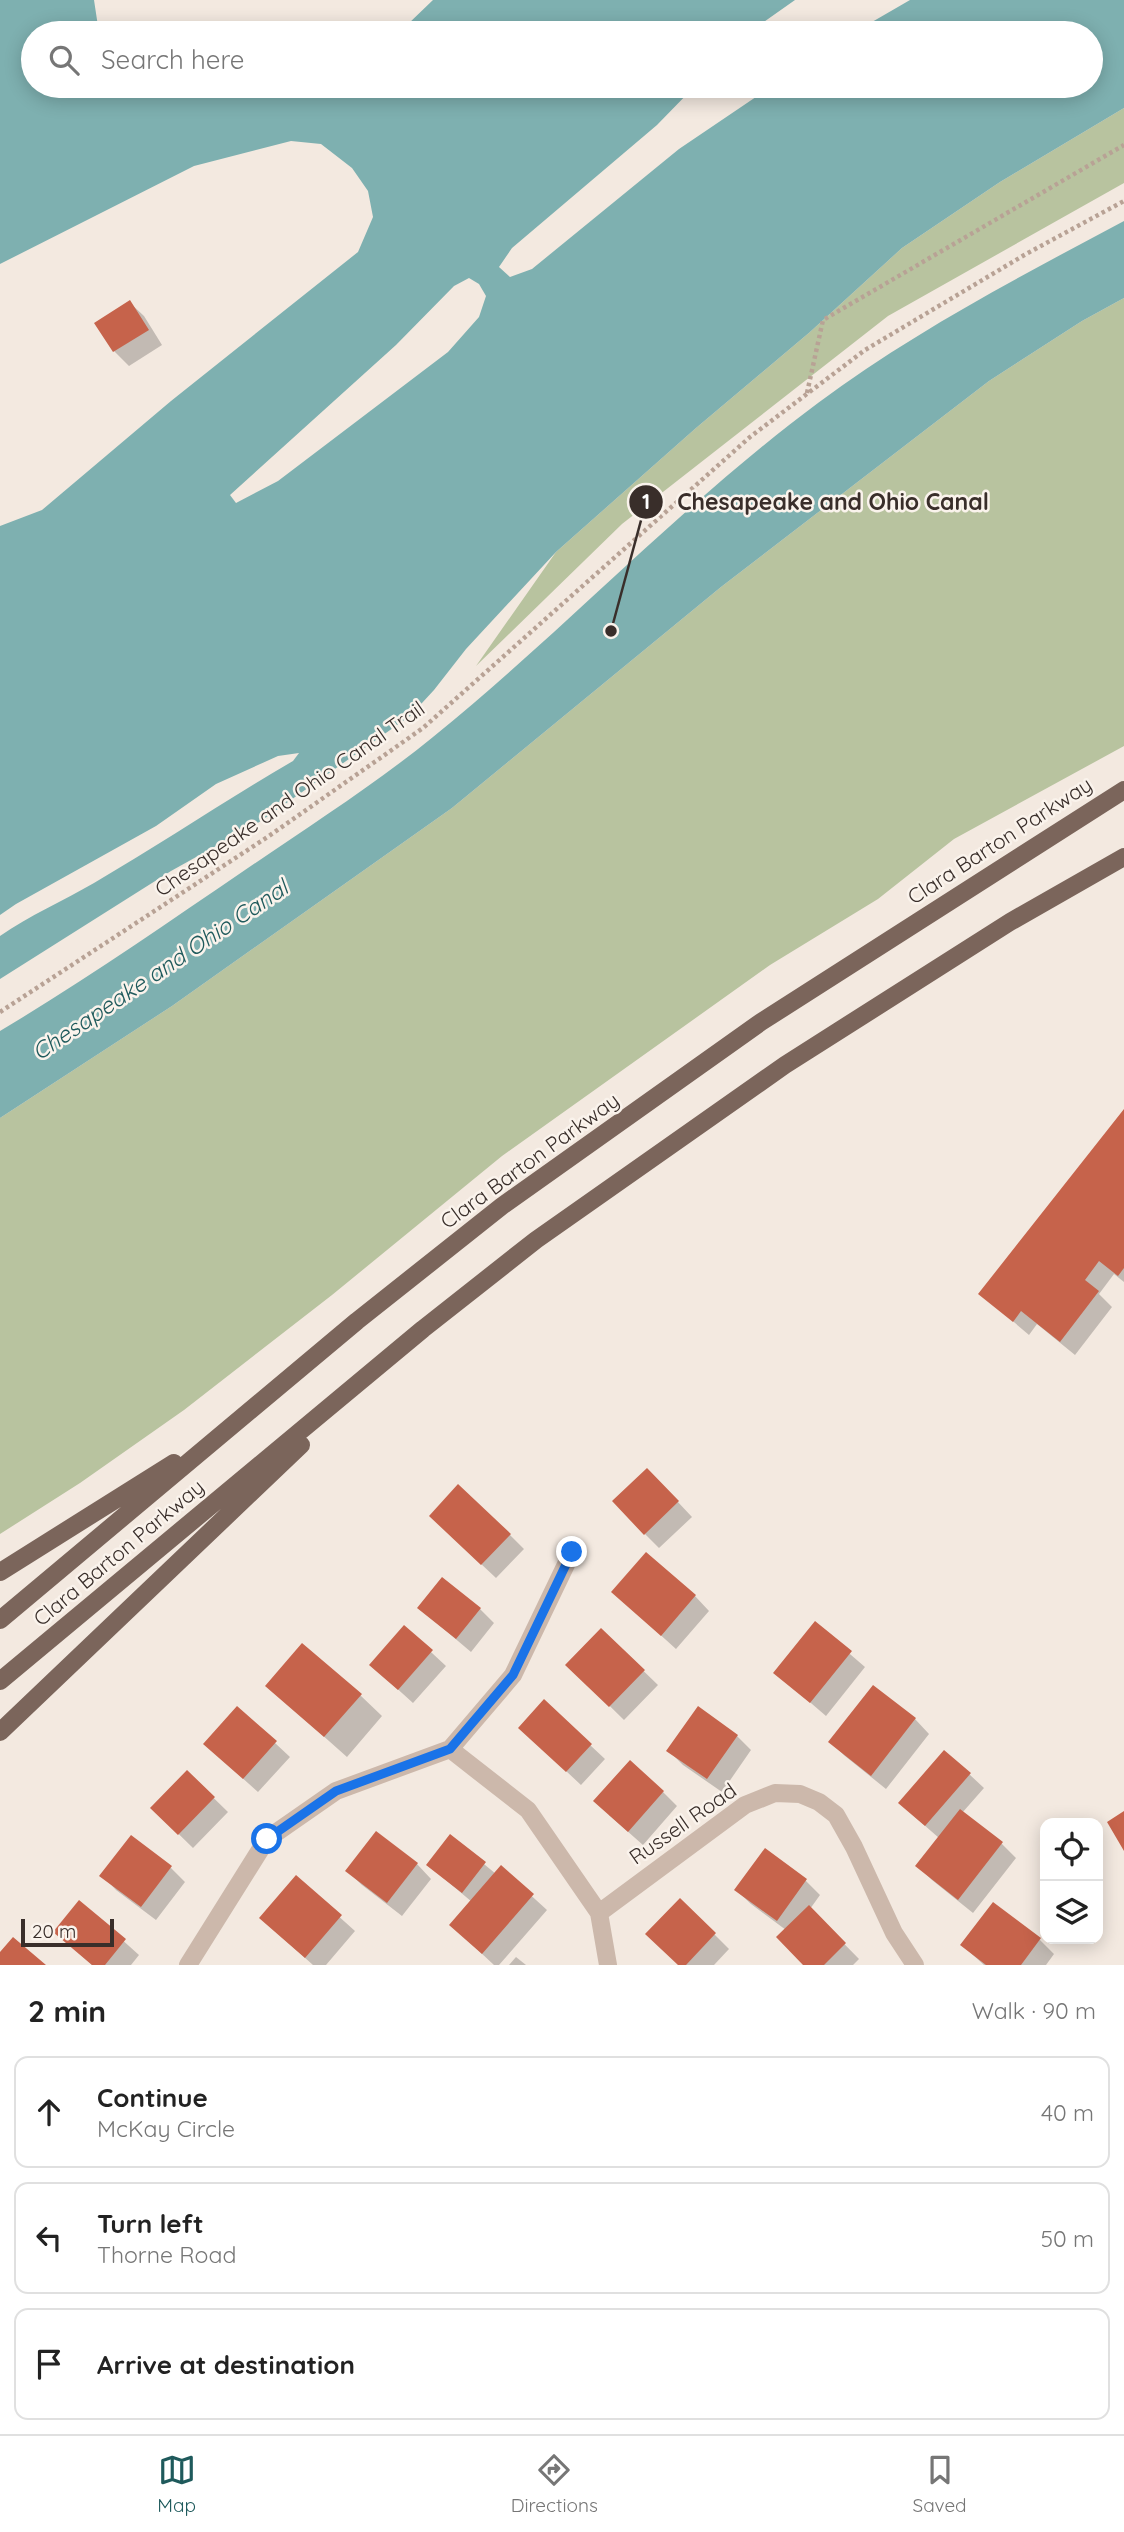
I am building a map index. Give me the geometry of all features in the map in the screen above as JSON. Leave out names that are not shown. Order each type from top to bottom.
[{"type":"main road","name":"Clara Barton Parkway","points":[[0,1620],[357,1321],[502,1206],[761,1022],[1124,788]]},
{"type":"main road","name":"Clara Barton Parkway","points":[[0,1681],[423,1329],[536,1240],[785,1065],[1010,922],[1124,857]]},
{"type":"main road","points":[[0,1732],[423,1329]]},
{"type":"main road","points":[[0,1572],[231,1428]]},
{"type":"street","points":[[188,1965],[267,1839],[336,1791],[450,1749],[513,1675],[572,1552]]},
{"type":"street","points":[[450,1749],[528,1810],[599,1913],[608,1965]]},
{"type":"street","name":"Russell Road","points":[[599,1913],[745,1805],[775,1793],[800,1794],[819,1802],[836,1815],[894,1933],[915,1965]]},
{"type":"path","points":[[806,395],[823,320],[1124,145]]},
{"type":"path","name":"Chesapeake and Ohio Canal Trail","points":[[0,1012],[258,844],[423,729],[750,437],[865,350],[1026,254],[1124,201]]},
{"type":"green space","points":[[1124,108],[1124,183],[888,316],[622,524],[476,666],[556,552],[810,332],[902,248],[1000,182]]},
{"type":"green space","points":[[1124,298],[1124,746],[954,839],[878,899],[770,965],[502,1156],[332,1295],[184,1410],[80,1483],[0,1534],[0,1118],[172,1006],[452,808],[721,587],[989,381],[1082,321]]},
{"type":"water","points":[[0,0],[94,0],[97,21],[21,21],[21,98],[683,98],[657,125],[512,248],[499,267],[510,277],[532,269],[679,149],[754,98],[1103,98],[1103,21],[874,21],[910,0],[1124,0],[1124,108],[1000,182],[902,248],[810,332],[556,552],[466,649],[410,716],[261,821],[171,871],[0,979],[0,936],[144,853],[293,761],[299,753],[278,756],[216,784],[156,826],[0,915],[0,526],[42,510],[171,401],[358,252],[373,217],[368,191],[352,168],[321,144],[291,141],[194,166],[0,264]],"holes":[[[469,278],[479,284],[486,296],[479,317],[448,352],[278,481],[236,503],[230,495],[396,345],[454,286]]]},
{"type":"water","points":[[433,0],[795,0],[765,21],[411,21]]},
{"type":"water","name":"Chesapeake and Ohio Canal","points":[[1124,221],[1124,298],[1082,321],[989,381],[721,587],[452,808],[172,1006],[0,1118],[0,1031],[154,932],[411,755],[530,654],[719,483],[854,377],[1006,284]]},
{"type":"building","points":[[130,300],[149,330],[113,352],[94,323]]},
{"type":"building","points":[[1124,1109],[1124,1268],[1118,1276],[1099,1261],[1085,1280],[1099,1291],[1060,1342],[1021,1311],[1013,1322],[978,1294]]},
{"type":"building","points":[[647,1468],[679,1501],[644,1535],[612,1501]]},
{"type":"building","points":[[458,1484],[511,1534],[481,1565],[429,1516]]},
{"type":"building","points":[[646,1552],[696,1595],[661,1636],[611,1592]]},
{"type":"building","points":[[442,1577],[481,1608],[456,1639],[417,1608]]},
{"type":"building","points":[[815,1621],[852,1651],[810,1703],[773,1673]]},
{"type":"building","points":[[404,1625],[433,1650],[398,1690],[369,1665]]},
{"type":"building","points":[[601,1628],[645,1670],[609,1707],[565,1665]]},
{"type":"building","points":[[302,1643],[362,1694],[324,1737],[265,1686]]},
{"type":"building","points":[[873,1685],[916,1718],[871,1776],[828,1742]]},
{"type":"building","points":[[544,1699],[592,1744],[566,1772],[518,1728]]},
{"type":"building","points":[[237,1706],[277,1741],[243,1779],[203,1744]]},
{"type":"building","points":[[698,1706],[738,1735],[707,1779],[666,1751]]},
{"type":"building","points":[[944,1750],[971,1773],[925,1826],[898,1803]]},
{"type":"building","points":[[630,1760],[664,1791],[628,1832],[593,1801]]},
{"type":"building","points":[[187,1770],[215,1797],[178,1835],[150,1808]]},
{"type":"building","points":[[960,1809],[1003,1842],[958,1900],[915,1866]]},
{"type":"building","points":[[1124,1811],[1124,1851],[1107,1822]]},
{"type":"building","points":[[376,1831],[418,1863],[387,1903],[345,1871]]},
{"type":"building","points":[[450,1834],[486,1862],[462,1893],[426,1865]]},
{"type":"building","points":[[131,1835],[172,1866],[141,1907],[99,1876]]},
{"type":"building","points":[[765,1848],[807,1879],[777,1921],[734,1890]]},
{"type":"building","points":[[501,1865],[534,1894],[482,1954],[449,1925]]},
{"type":"building","points":[[296,1875],[342,1915],[305,1958],[259,1918]]},
{"type":"building","points":[[680,1898],[716,1933],[686,1965],[678,1965],[645,1934]]},
{"type":"building","points":[[79,1900],[126,1939],[105,1965],[92,1965],[53,1932]]},
{"type":"building","points":[[993,1902],[1040,1937],[1021,1965],[986,1965],[960,1945]]},
{"type":"building","points":[[809,1905],[846,1943],[824,1965],[803,1965],[776,1937]]},
{"type":"building","points":[[13,1937],[46,1965],[0,1965],[0,1952]]},
{"type":"place","name":"Chesapeake and Ohio Canal","points":[[611,631]]},
{"type":"route","points":[[267,1839],[336,1791],[450,1749],[513,1675],[572,1552]]}]
